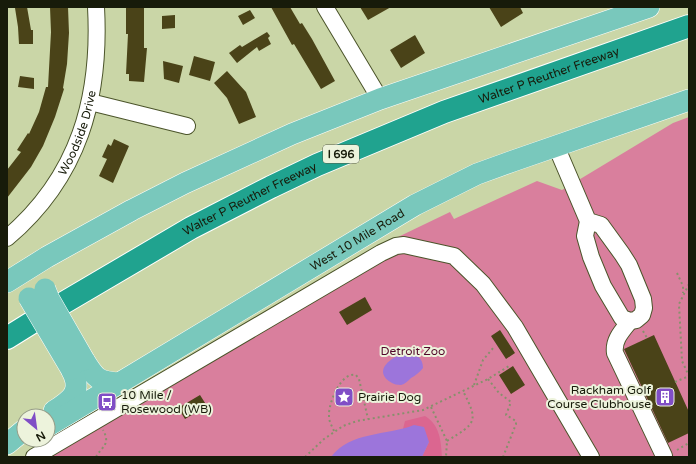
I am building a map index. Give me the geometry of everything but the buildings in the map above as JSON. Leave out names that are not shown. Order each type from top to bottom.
[{"type":"highway","name":"Walter P Reuther Freeway","points":[[7,338],[66,301],[191,228],[317,165],[444,112],[689,26]]},
{"type":"main road","points":[[7,282],[61,249],[132,210],[199,176],[292,134],[380,99],[649,7]]},
{"type":"main road","name":"West 10 Mile Road","points":[[56,421],[415,205],[477,174],[689,100]]},
{"type":"main road","points":[[37,293],[46,276],[53,268],[97,239],[132,210]]},
{"type":"main road","points":[[7,287],[17,288],[23,292],[37,293],[48,299],[78,364],[77,385],[74,394],[63,406],[56,410]]},
{"type":"main road","points":[[78,364],[91,370],[98,378],[108,383],[120,383]]},
{"type":"main road","points":[[7,444],[16,437]]},
{"type":"main road","points":[[7,450],[16,445]]},
{"type":"street","name":"Woodside Drive","points":[[7,238],[44,199],[61,175],[82,132],[90,102],[95,74],[96,7]]},
{"type":"street","points":[[325,7],[380,99]]},
{"type":"street","points":[[90,102],[187,126]]},
{"type":"street","points":[[556,146],[588,221],[585,236],[591,257],[603,286],[622,318],[630,321],[636,320],[642,315],[644,308],[643,299],[634,277],[622,254],[601,225],[588,221]]},
{"type":"street","points":[[34,457],[381,253],[396,246],[404,245],[454,256],[483,284],[515,327],[591,457]]},
{"type":"street","points":[[630,321],[616,340],[614,347],[615,353],[664,456]]},
{"type":"path","points":[[677,273],[683,286],[683,294]]},
{"type":"path","points":[[675,382],[689,376],[682,361],[679,304],[689,284]]},
{"type":"path","points":[[474,386],[483,360],[494,347]]},
{"type":"path","points":[[304,457],[334,431],[343,426],[357,421],[414,412],[431,407],[488,379],[509,366]]},
{"type":"path","points":[[334,431],[330,422],[329,407],[331,399],[348,376],[352,374],[356,375],[359,379],[368,419]]},
{"type":"path","points":[[488,379],[499,394],[511,402],[506,415],[516,421],[503,457]]},
{"type":"path","points":[[447,441],[468,427],[474,417],[472,407],[464,390]]},
{"type":"path","points":[[431,407],[447,441],[446,457]]},
{"type":"path","points":[[96,457],[104,447],[106,441],[105,434],[98,419]]},
{"type":"green space","name":"Detroit Zoo","points":[[689,117],[689,457],[26,457],[41,448],[56,448],[56,439],[398,237],[450,212],[454,219],[537,181],[562,190],[673,123]]},
{"type":"shaded area","points":[[406,353],[413,354],[418,357],[422,361],[423,368],[404,384],[400,385],[393,383],[383,374],[384,369],[386,365],[395,357]]},
{"type":"shaded area","points":[[425,416],[437,429],[442,457],[422,457],[429,442],[403,429],[405,421]]},
{"type":"shaded area","points":[[414,425],[424,427],[429,442],[422,457],[331,457],[339,449],[359,438]]},
{"type":"place","name":"Prairie Dog","points":[[344,397]]},
{"type":"place","name":"Rackham Golf Course Clubhouse","points":[[665,397]]},
{"type":"place","name":"10 Mile / Rosewood (WB)","points":[[107,402]]}]
